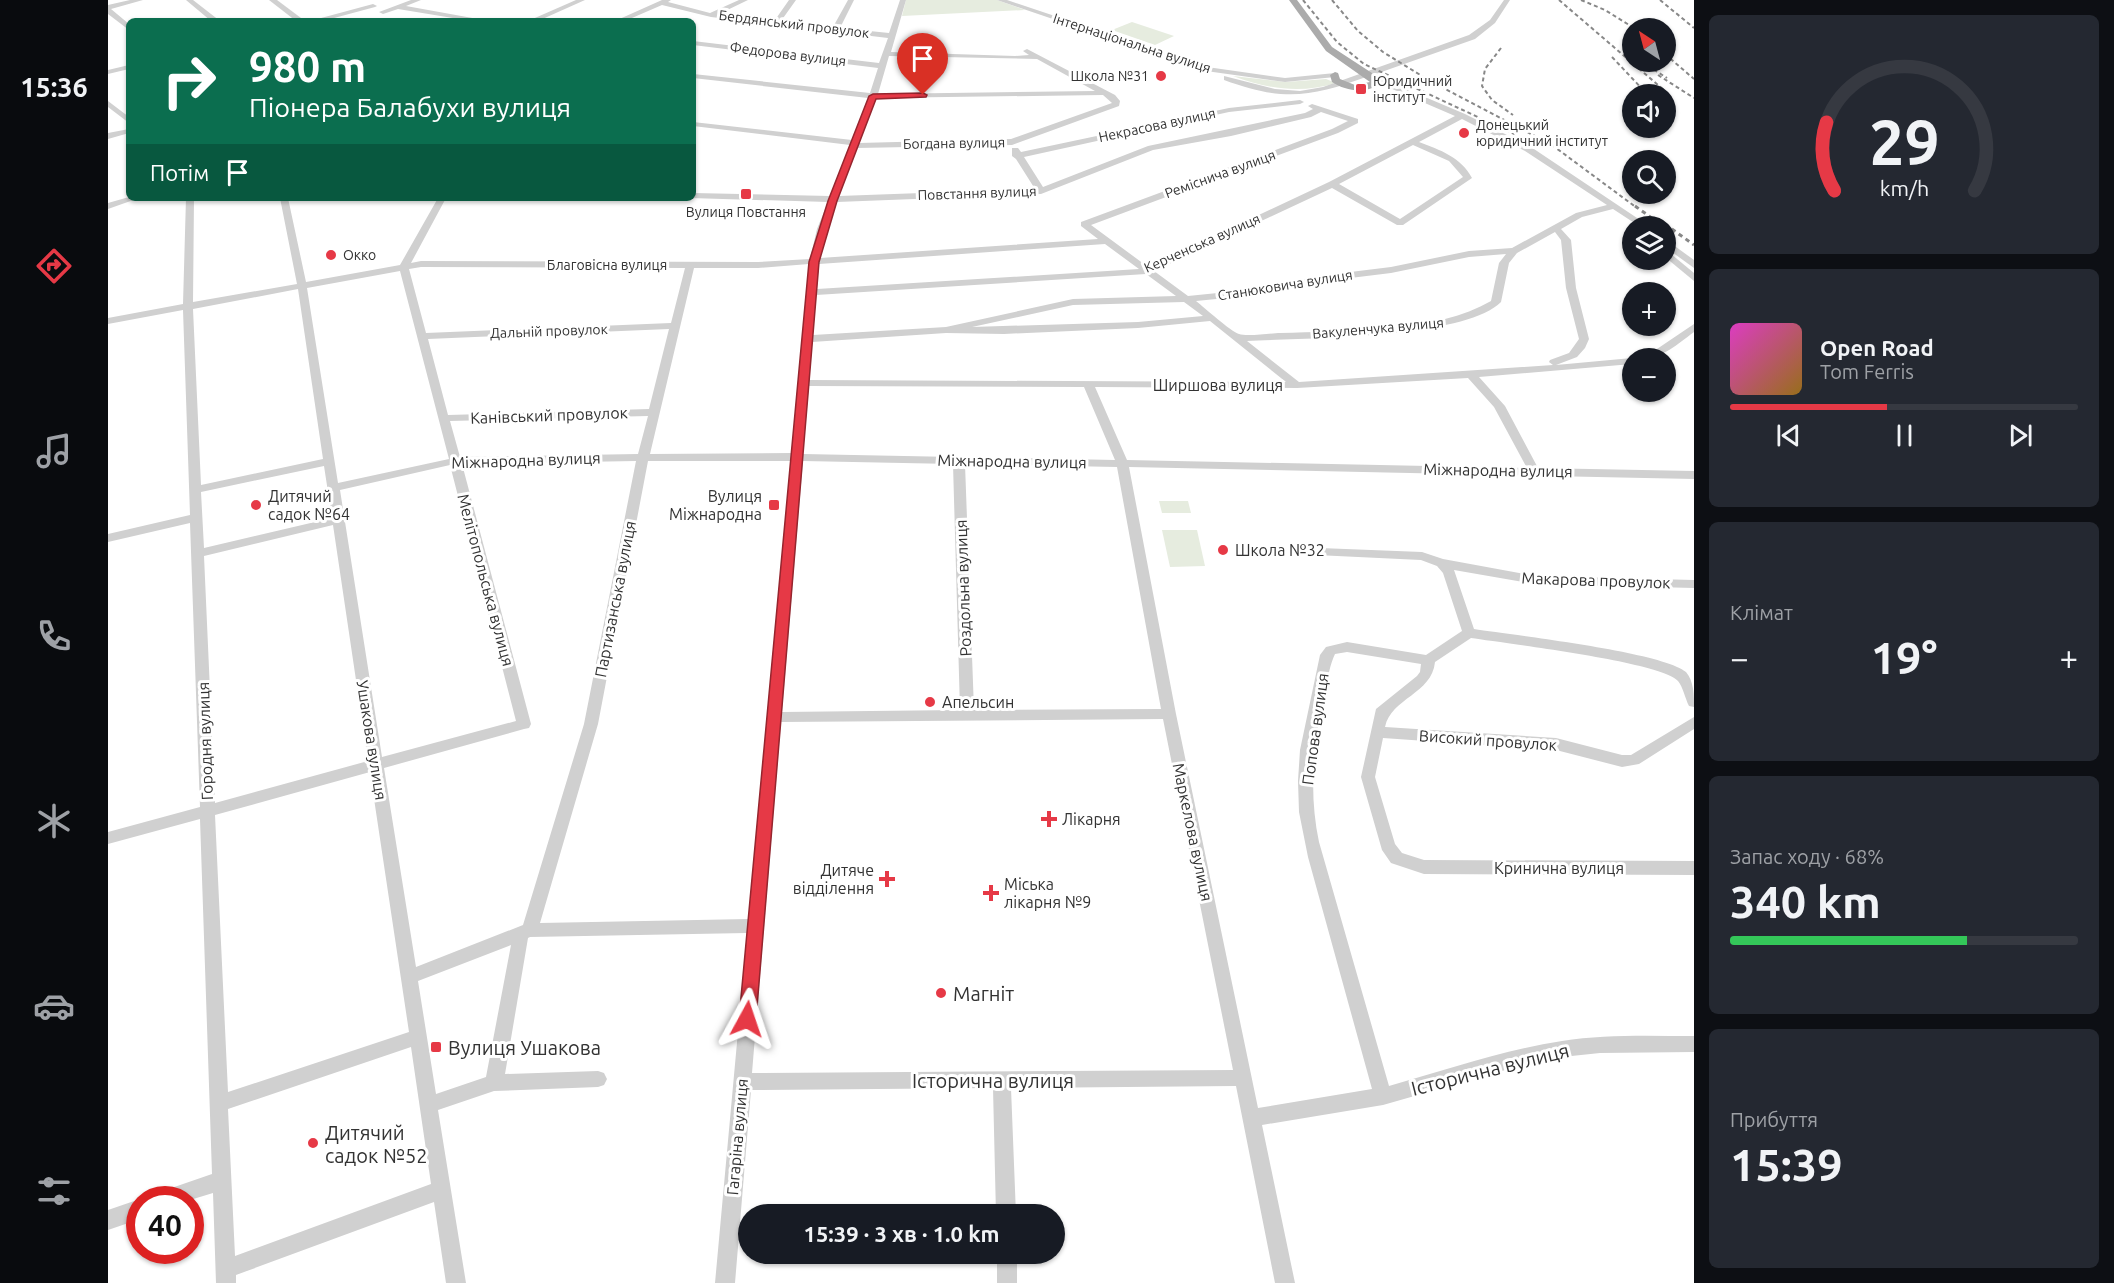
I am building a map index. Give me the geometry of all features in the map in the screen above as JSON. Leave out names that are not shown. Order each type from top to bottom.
[{"type":"main road","points":[[1283,0],[1335,77],[1348,86],[1360,87],[1370,79]]},
{"type":"main road","points":[[1293,0],[1329,49],[1370,79]]},
{"type":"main road","points":[[1335,77],[1349,71],[1370,79]]},
{"type":"street","points":[[108,9],[140,0]]},
{"type":"street","points":[[189,0],[212,18]]},
{"type":"street","points":[[272,0],[297,18]]},
{"type":"street","points":[[364,0],[383,12],[388,18]]},
{"type":"street","points":[[383,12],[418,0]]},
{"type":"street","points":[[539,18],[582,0]]},
{"type":"street","points":[[711,15],[745,0]]},
{"type":"street","points":[[777,22],[793,0]]},
{"type":"street","points":[[836,29],[851,0]]},
{"type":"street","name":"Гагаріна вулиця","points":[[724,1283],[814,262],[833,199],[884,66],[903,0]]},
{"type":"street","points":[[1000,0],[1038,12]]},
{"type":"street","points":[[1010,0],[1038,12]]},
{"type":"street","points":[[626,18],[665,1]]},
{"type":"street","name":"Бердянський провулок","points":[[665,1],[711,15],[893,36]]},
{"type":"street","points":[[1197,66],[1254,88],[1283,93],[1306,93],[1325,89],[1472,37],[1488,27],[1505,4]]},
{"type":"street","points":[[326,18],[373,6]]},
{"type":"street","points":[[397,7],[466,18]]},
{"type":"street","points":[[108,9],[126,25]]},
{"type":"street","name":"Інтернаціональна вулиця","points":[[1038,12],[1197,66],[1215,70],[1278,80],[1335,77]]},
{"type":"street","name":"Федорова вулиця","points":[[696,43],[884,66]]},
{"type":"street","points":[[1027,51],[1104,93]]},
{"type":"street","points":[[887,54],[1037,57]]},
{"type":"street","points":[[108,72],[126,68]]},
{"type":"street","points":[[1215,70],[1266,88],[1294,91],[1325,89]]},
{"type":"street","points":[[696,76],[873,96],[1104,93]]},
{"type":"street","points":[[1370,79],[1462,116],[1528,149],[1630,216]]},
{"type":"street","name":"Богдана вулиця","points":[[696,124],[854,144],[1012,142],[1116,104],[1116,101],[1104,93]]},
{"type":"street","points":[[1283,93],[1320,109]]},
{"type":"street","name":"Некрасова вулиця","points":[[1016,156],[1229,110],[1300,102]]},
{"type":"street","points":[[108,103],[126,118]]},
{"type":"street","name":"Реміснича вулиця","points":[[1110,242],[1084,224],[1335,131],[1355,121],[1320,109]]},
{"type":"street","name":"Повстання вулиця","points":[[696,196],[833,199],[1041,191],[1157,147],[1231,134],[1308,115],[1320,109]]},
{"type":"street","name":"Керченська вулиця","points":[[811,292],[1147,271],[1332,184],[1462,116]]},
{"type":"street","points":[[108,136],[126,131]]},
{"type":"street","points":[[1012,142],[1016,156],[1041,191]]},
{"type":"street","points":[[1332,184],[1400,223],[1468,178],[1454,161],[1412,142]]},
{"type":"street","points":[[108,206],[126,201]]},
{"type":"street","name":"Городня вулиця","points":[[190,201],[188,307],[226,1276]]},
{"type":"street","name":"Ушакова вулиця","points":[[285,201],[302,286],[456,1283]]},
{"type":"street","points":[[404,267],[440,201]]},
{"type":"street","name":"Станюковича вулиця","points":[[946,330],[1073,302],[1187,299],[1257,292],[1326,278],[1391,270],[1469,254],[1514,251],[1579,215],[1615,206]]},
{"type":"street","points":[[1511,372],[1570,358],[1582,346],[1584,339],[1571,288],[1566,240],[1556,228]]},
{"type":"street","points":[[1110,242],[1212,318],[1296,385]]},
{"type":"street","name":"Благовісна вулиця","points":[[108,321],[421,264],[690,266],[814,262],[1110,242]]},
{"type":"street","name":"Вакуленчука вулиця","points":[[1237,338],[1399,329],[1450,321],[1484,311],[1496,302],[1504,262],[1514,251]]},
{"type":"street","points":[[1676,251],[1694,265]]},
{"type":"street","points":[[1676,262],[1694,278]]},
{"type":"street","name":"Партизанська вулиця","points":[[494,1083],[526,932],[591,724],[643,457],[690,266]]},
{"type":"street","name":"Мелітопольська вулиця","points":[[376,765],[524,724],[404,267]]},
{"type":"street","name":"Станюковича вулиця","points":[[807,339],[946,330],[1004,331],[1126,325],[1212,318]]},
{"type":"street","name":"Дальній провулок","points":[[422,336],[676,326]]},
{"type":"street","points":[[1665,348],[1694,327]]},
{"type":"street","name":"Ширшова вулиця","points":[[803,383],[1089,386],[1296,385],[1472,375],[1622,362]]},
{"type":"street","points":[[1472,375],[1499,406],[1534,471]]},
{"type":"street","name":"Маркелова вулиця","points":[[1089,386],[1122,463],[1169,714],[1285,1283]]},
{"type":"street","name":"Канівський провулок","points":[[444,418],[654,412]]},
{"type":"street","name":"Міжнародна вулиця","points":[[333,488],[454,461],[537,458],[796,457],[1694,475]]},
{"type":"street","name":"Роздольна вулиця","points":[[959,460],[968,716]]},
{"type":"street","points":[[195,490],[329,461]]},
{"type":"street","points":[[108,538],[196,518]]},
{"type":"street","points":[[198,553],[338,520]]},
{"type":"street","name":"Макарова провулок","points":[[1320,552],[1422,555],[1441,563],[1535,580],[1694,584]]},
{"type":"street","points":[[1441,563],[1449,572],[1469,633]]},
{"type":"street","points":[[1428,660],[1469,633],[1637,660],[1660,666],[1688,676],[1694,702]]},
{"type":"street","name":"Попова вулиця","points":[[1383,1096],[1311,840],[1306,811],[1305,780],[1317,692],[1330,650],[1347,647],[1428,660]]},
{"type":"street","name":"Кринична вулиця","points":[[1428,660],[1427,673],[1422,680],[1381,713],[1368,777],[1388,846],[1397,858],[1424,867],[1694,868]]},
{"type":"street","points":[[773,717],[1169,714]]},
{"type":"street","name":"Високий провулок","points":[[1377,732],[1556,744],[1622,761],[1634,760],[1694,722]]},
{"type":"street","points":[[108,837],[376,765]]},
{"type":"street","points":[[408,977],[526,932],[755,926]]},
{"type":"street","points":[[219,1104],[418,1038]]},
{"type":"street","name":"Історична вулиця","points":[[1251,1118],[1383,1096],[1523,1057],[1562,1049],[1600,1045],[1694,1044]]},
{"type":"street","name":"Історична вулиця","points":[[742,1082],[1243,1078]]},
{"type":"street","points":[[428,1105],[494,1083],[598,1079]]},
{"type":"street","points":[[1002,1080],[1006,1204]]},
{"type":"street","points":[[204,1186],[222,1180]]},
{"type":"street","points":[[226,1276],[441,1190]]},
{"type":"street","points":[[108,1220],[126,1214]]},
{"type":"street","points":[[1007,1264],[1008,1283]]},
{"type":"shaded area","points":[[906,0],[997,0],[1025,10],[902,16]]},
{"type":"shaded area","points":[[1132,22],[1174,36],[1155,45],[1112,30]]},
{"type":"shaded area","points":[[1233,76],[1286,82],[1326,79],[1336,83],[1310,88],[1284,89]]},
{"type":"shaded area","points":[[1159,501],[1188,501],[1191,513],[1162,513]]},
{"type":"shaded area","points":[[1162,530],[1197,530],[1205,566],[1170,567]]},
{"type":"railway","points":[[1303,0],[1337,42],[1364,64],[1525,139]]},
{"type":"railway","points":[[1332,0],[1358,31],[1383,52],[1430,81],[1552,145],[1637,208]]},
{"type":"railway","points":[[1559,0],[1657,84]]},
{"type":"railway","points":[[1581,0],[1605,10],[1622,21]]},
{"type":"railway","points":[[1660,0],[1694,28]]},
{"type":"railway","points":[[1501,48],[1485,69],[1482,86],[1492,100],[1513,115]]},
{"type":"railway","points":[[1612,57],[1638,84]]},
{"type":"railway","points":[[1676,63],[1694,79]]},
{"type":"railway","points":[[1658,72],[1667,78]]},
{"type":"railway","points":[[1658,75],[1694,98]]},
{"type":"railway","points":[[1635,206],[1649,216]]},
{"type":"railway","points":[[1676,232],[1694,245]]},
{"type":"place","name":"Школа №31","points":[[1161,76]]},
{"type":"place","name":"Юридичний інститут","points":[[1361,89]]},
{"type":"place","name":"Донецький юридичний інститут","points":[[1464,133]]},
{"type":"place","name":"Вулиця Повстання","points":[[746,194]]},
{"type":"place","name":"Окко","points":[[331,255]]},
{"type":"place","name":"Дитячий садок №64","points":[[256,505]]},
{"type":"place","name":"Вулиця Міжнародна","points":[[774,505]]},
{"type":"place","name":"Школа №32","points":[[1223,550]]},
{"type":"place","name":"Апельсин","points":[[930,702]]},
{"type":"place","name":"Лікарня","points":[[1049,819]]},
{"type":"place","name":"Дитяче відділення","points":[[887,879]]},
{"type":"place","name":"Міська лікарня №9","points":[[991,893]]},
{"type":"place","name":"Магніт","points":[[941,993]]},
{"type":"place","name":"Вулиця Ушакова","points":[[436,1047]]},
{"type":"place","name":"Дитячий садок №52","points":[[313,1143]]},
{"type":"route","points":[[747,1019],[814,262],[822,229],[873,96],[923,95]]}]
